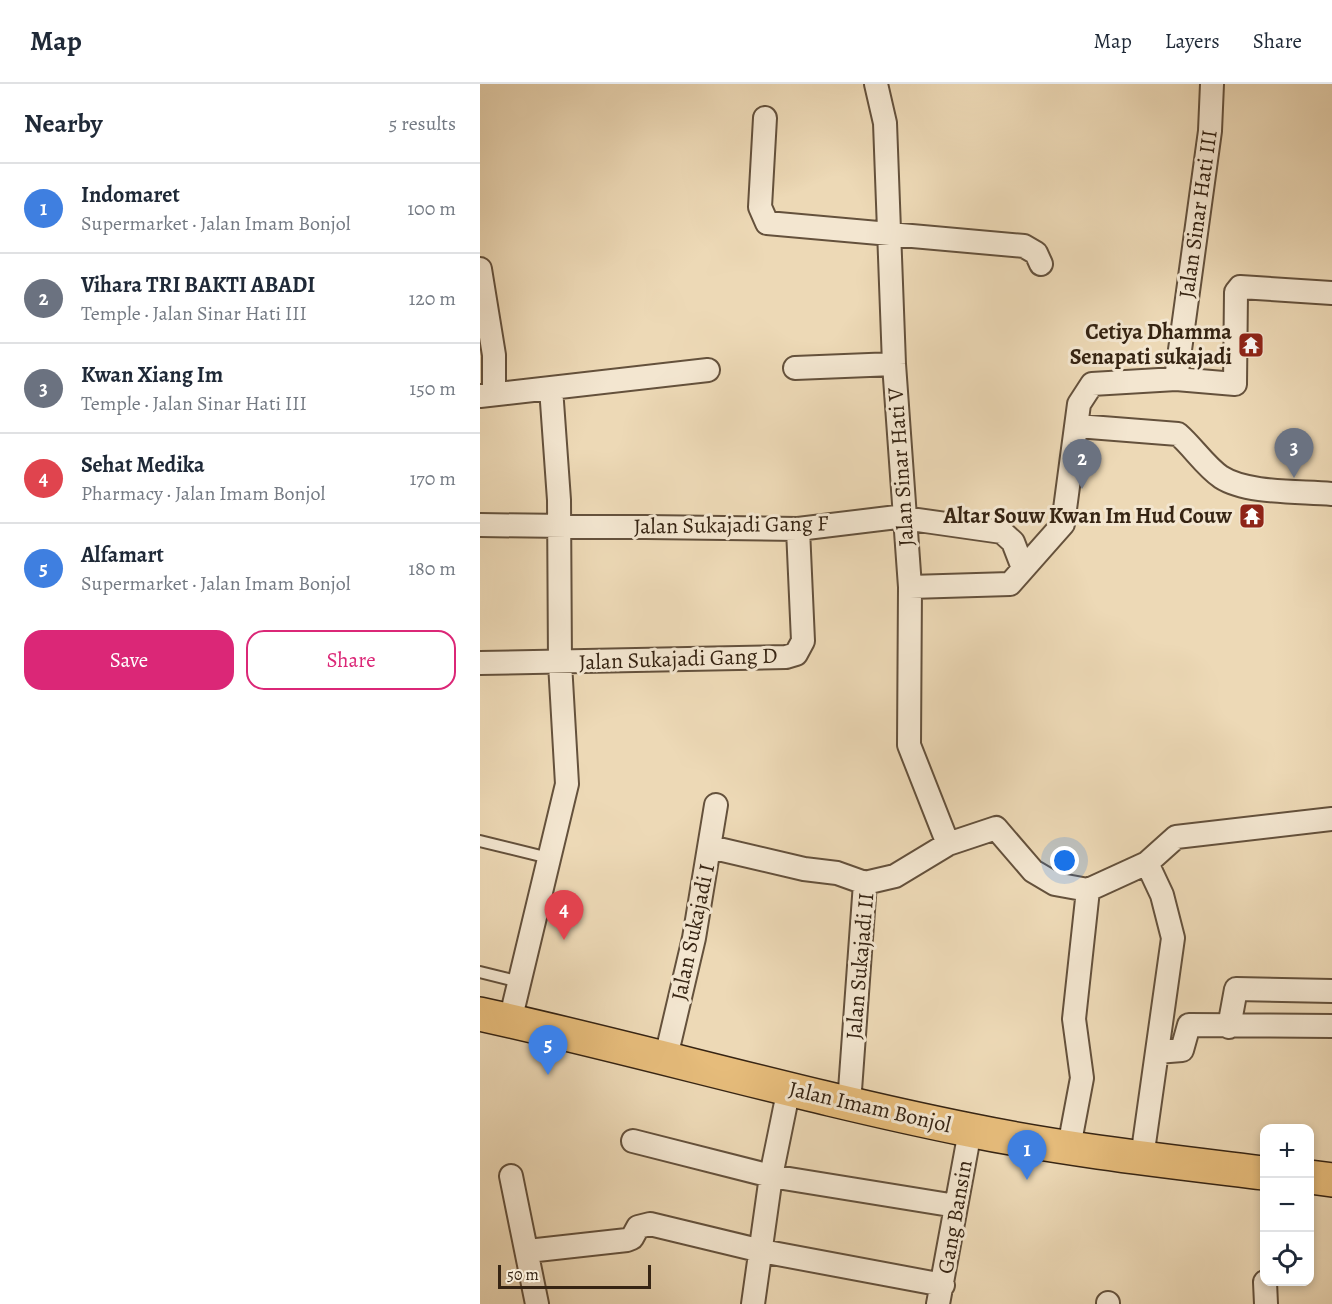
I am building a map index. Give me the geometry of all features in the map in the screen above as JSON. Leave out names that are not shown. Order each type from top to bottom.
[{"type":"main road","name":"Jalan Imam Bonjol","points":[[495,1017],[666,1057],[849,1104],[970,1131],[1142,1158],[1260,1173]]},
{"type":"main road","points":[[1314,1178],[1332,1180]]},
{"type":"street","name":"Jalan Sinar Hati V","points":[[876,84],[885,123],[894,364],[910,587],[909,745],[948,844]]},
{"type":"street","name":"Jalan Sinar Hati III","points":[[1176,379],[1210,131],[1212,84]]},
{"type":"street","points":[[765,118],[760,207],[767,223],[890,232],[1024,246],[1036,253],[1041,264]]},
{"type":"street","points":[[480,269],[494,355],[487,395],[708,370]]},
{"type":"street","points":[[910,587],[1010,584],[1018,578],[1023,568],[1063,524],[1079,404],[1092,384],[1176,379],[1235,384],[1236,292],[1240,287],[1332,293]]},
{"type":"street","points":[[795,368],[894,364]]},
{"type":"street","points":[[495,1017],[520,982],[567,784],[560,663],[559,500],[551,388]]},
{"type":"street","points":[[1077,426],[1178,434],[1220,476],[1230,481],[1248,487],[1332,494]]},
{"type":"street","name":"Jalan Sukajadi Gang F","points":[[480,525],[798,529],[897,517],[1002,532],[1013,542],[1023,568]]},
{"type":"street","name":"Jalan Sukajadi Gang D","points":[[480,663],[786,657],[796,654],[803,641],[798,529]]},
{"type":"street","name":"Jalan Sukajadi I","points":[[666,1057],[694,939],[716,805]]},
{"type":"street","points":[[1070,1147],[1082,1078],[1074,1019],[1088,891],[1147,863],[1176,837],[1332,819]]},
{"type":"street","name":"Jalan Sukajadi II","points":[[849,1104],[865,883],[895,876],[948,844],[998,828],[1033,871],[1055,884],[1088,891]]},
{"type":"street","points":[[710,848],[804,869],[837,873],[865,883]]},
{"type":"street","points":[[1142,1158],[1173,938],[1162,895],[1147,863]]},
{"type":"street","points":[[1229,1027],[1236,989],[1332,991]]},
{"type":"street","points":[[1157,1052],[1182,1050],[1189,1025],[1332,1026]]},
{"type":"street","points":[[753,1304],[771,1176],[789,1088]]},
{"type":"street","name":"Gang Bansin","points":[[940,1294],[970,1131]]},
{"type":"street","points":[[633,1141],[771,1176],[956,1206]]},
{"type":"street","points":[[512,1176],[537,1304]]},
{"type":"street","points":[[528,1251],[627,1240],[632,1238],[638,1227],[651,1224],[940,1294]]},
{"type":"street","points":[[1265,1286],[1266,1304]]},
{"type":"lane","points":[[480,841],[549,858]]},
{"type":"lane","points":[[480,972],[520,982]]},
{"type":"place","name":"Cetiya Dhamma Senapati sukajadi","points":[[1251,345]]},
{"type":"place","name":"Kwan Xiang Im","points":[[1294,478]]},
{"type":"place","name":"Vihara TRI BAKTI ABADI","points":[[1082,489]]},
{"type":"place","name":"Altar Souw Kwan Im Hud Couw","points":[[1252,516]]},
{"type":"place","name":"Sehat Medika","points":[[564,940]]},
{"type":"place","name":"Alfamart","points":[[548,1075]]},
{"type":"place","name":"Indomaret","points":[[1027,1180]]}]
